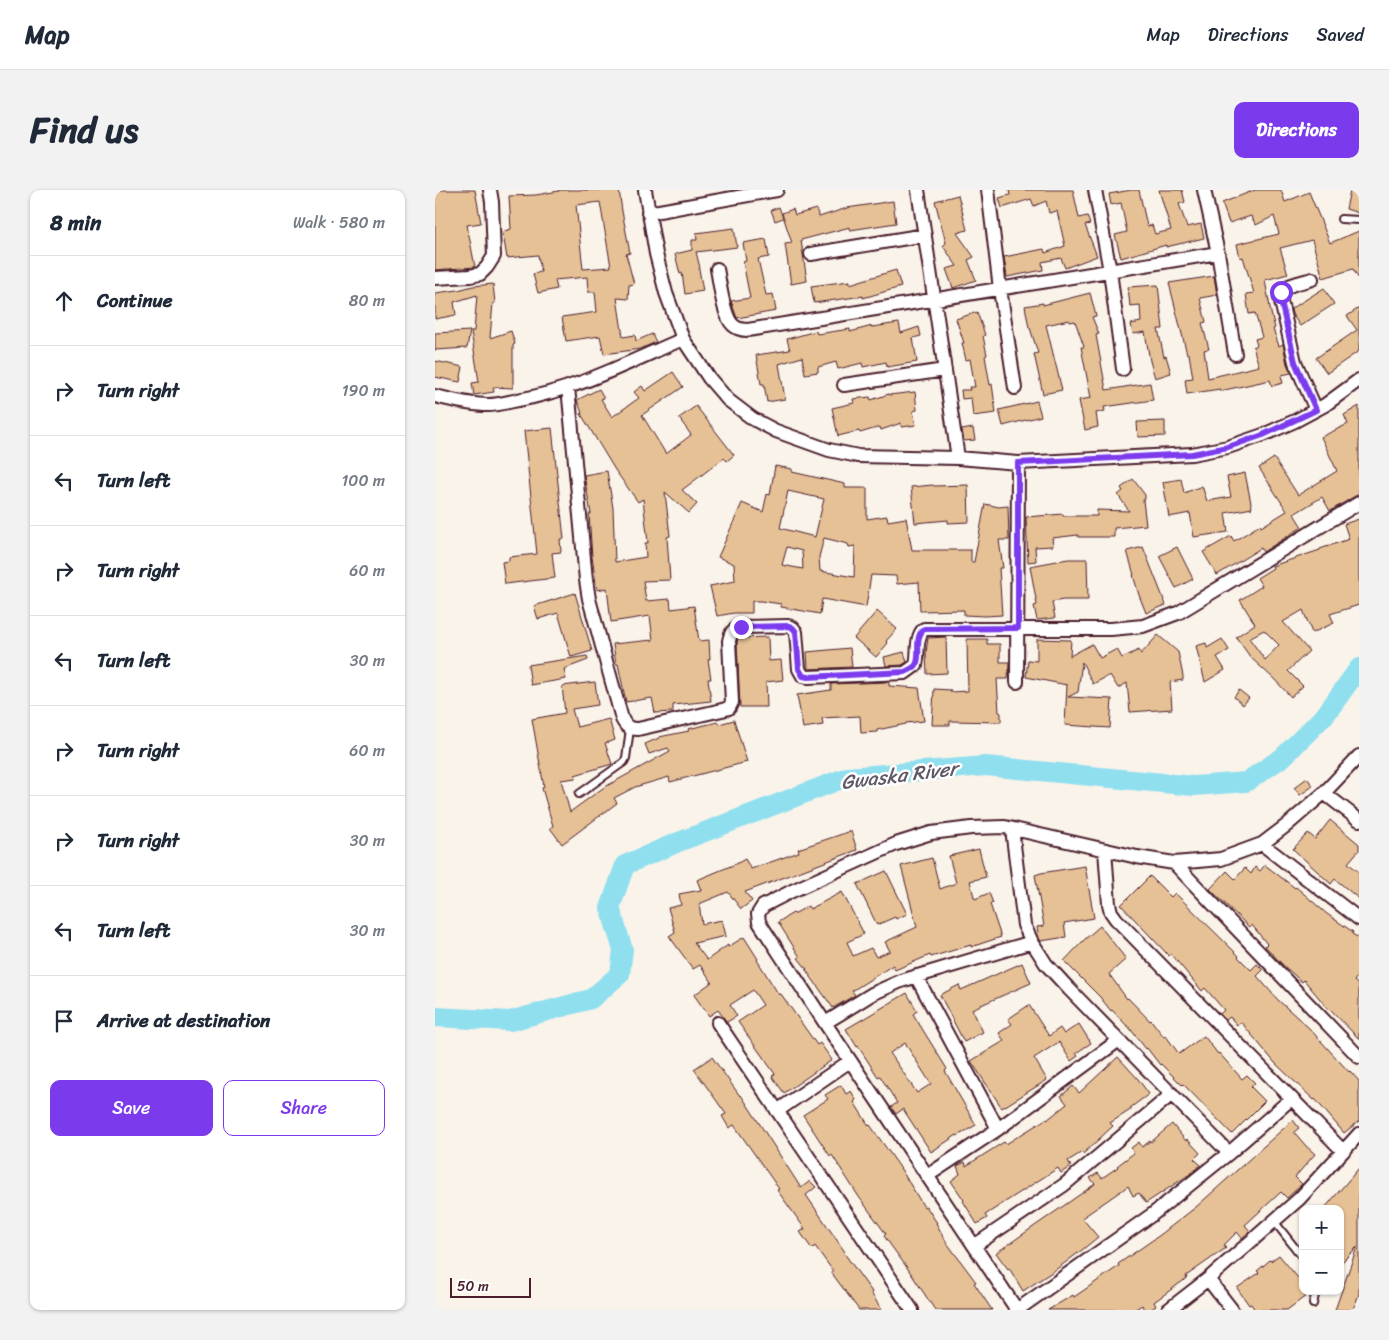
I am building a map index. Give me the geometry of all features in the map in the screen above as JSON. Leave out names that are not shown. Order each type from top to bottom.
[{"type":"street","points":[[435,278],[480,274],[494,256],[490,190]]},
{"type":"street","points":[[645,190],[655,254],[666,293],[683,339],[709,378],[728,400],[753,419],[776,432],[829,450],[858,456],[958,458],[1018,463],[1192,454],[1228,447],[1263,435],[1325,405],[1359,380]]},
{"type":"street","points":[[648,213],[777,190]]},
{"type":"street","points":[[918,190],[958,458]]},
{"type":"street","points":[[988,190],[1015,388]]},
{"type":"street","points":[[1095,190],[1110,271],[1123,369]]},
{"type":"street","points":[[1204,190],[1218,253],[1235,354]]},
{"type":"street","points":[[811,254],[925,235]]},
{"type":"street","points":[[717,269],[727,317],[732,325],[739,329],[747,330],[1218,253]]},
{"type":"street","points":[[1312,279],[1285,287],[1280,297],[1295,362],[1316,410]]},
{"type":"street","points":[[435,396],[460,402],[489,405],[528,398],[569,387],[598,376],[683,339]]},
{"type":"street","points":[[844,385],[945,370]]},
{"type":"street","points":[[569,387],[589,599],[622,719],[625,726],[630,729],[638,729],[729,708],[732,702],[729,641],[735,629],[741,627],[789,626],[793,628],[796,632],[799,669],[803,676],[808,677],[905,672],[916,665],[919,636],[924,629],[1111,628],[1143,626],[1178,614],[1359,504]]},
{"type":"street","points":[[1017,682],[1018,463]]},
{"type":"street","points":[[1291,1098],[1229,1154],[1153,1214],[1017,1310],[825,1023],[759,922],[758,914],[763,906],[792,891],[896,844],[931,833],[971,828],[1005,827],[1137,857],[1174,863],[1221,859],[1261,844],[1287,825],[1324,793],[1359,756]]},
{"type":"street","points":[[1324,793],[1359,820]]},
{"type":"street","points":[[1013,829],[1025,925],[1032,942],[1047,964],[1229,1154]]},
{"type":"street","points":[[1261,844],[1359,919]]},
{"type":"street","points":[[1105,850],[1109,904],[1111,912],[1116,919],[1343,1151]]},
{"type":"street","points":[[1174,863],[1359,1057]]},
{"type":"street","points":[[825,1023],[872,994],[901,981],[1032,942]]},
{"type":"street","points":[[916,976],[998,1129]]},
{"type":"street","points":[[718,1023],[911,1310]]},
{"type":"street","points":[[927,1176],[998,1129],[1119,1040]]},
{"type":"street","points":[[777,1111],[850,1061]]},
{"type":"street","points":[[974,1246],[1064,1185],[1172,1094]]},
{"type":"street","points":[[1168,1310],[1208,1279],[1299,1199],[1359,1134]]},
{"type":"street","points":[[1208,1279],[1232,1310]]},
{"type":"lane","points":[[1341,219],[1359,220]]},
{"type":"lane","points":[[579,794],[623,762],[626,758],[630,729]]},
{"type":"lane","points":[[1274,1221],[1299,1253]]},
{"type":"lane","points":[[1313,1304],[1315,1295]]},
{"type":"building","points":[[435,190],[475,190],[481,223],[467,225],[475,267],[435,270]]},
{"type":"building","points":[[619,190],[630,253],[626,254],[634,284],[629,285],[628,299],[617,298],[623,337],[635,335],[636,341],[652,334],[656,342],[640,349],[604,354],[600,336],[566,341],[562,317],[597,312],[595,292],[588,292],[587,277],[555,280],[557,289],[538,293],[533,274],[541,272],[538,255],[507,258],[502,232],[511,229],[509,196],[536,195],[559,191]],"holes":[[[600,202],[611,267],[583,269],[576,205]]]},
{"type":"building","points":[[1009,190],[1073,190],[1079,218],[1087,216],[1090,224],[1085,225],[1097,256],[1065,268],[1061,258],[1042,262],[1043,270],[1007,277],[1004,257],[1044,249],[1045,253],[1065,246],[1057,211],[1049,213],[1046,201],[1034,206],[1031,199],[1002,208],[999,198],[1010,195]]},
{"type":"building","points":[[1139,190],[1147,226],[1152,225],[1155,234],[1171,230],[1159,190],[1182,190],[1185,202],[1179,204],[1187,227],[1201,224],[1204,238],[1166,247],[1166,245],[1121,258],[1115,235],[1127,232],[1121,203],[1111,205],[1109,194]]},
{"type":"building","points":[[1255,190],[1281,190],[1285,202],[1309,192],[1330,243],[1359,231],[1359,279],[1353,269],[1323,278],[1312,240],[1280,248],[1288,274],[1265,280],[1275,328],[1273,329],[1279,346],[1283,344],[1291,373],[1281,376],[1283,383],[1272,386],[1270,380],[1220,391],[1220,389],[1187,394],[1185,379],[1193,378],[1189,354],[1187,354],[1169,283],[1214,276],[1217,295],[1200,298],[1206,322],[1202,323],[1209,349],[1204,350],[1208,378],[1259,366],[1253,347],[1257,345],[1255,339],[1262,337],[1255,313],[1249,314],[1246,294],[1254,293],[1243,257],[1240,258],[1237,244],[1279,234],[1274,216],[1256,225],[1251,216],[1229,223],[1222,203]]},
{"type":"building","points":[[1350,190],[1359,192],[1359,213],[1346,209]]},
{"type":"building","points":[[958,195],[967,230],[957,233],[974,257],[968,260],[976,280],[953,288],[946,269],[957,266],[943,246],[946,243],[935,201]]},
{"type":"building","points":[[893,201],[896,223],[850,230],[850,227],[801,240],[807,281],[791,284],[785,244],[792,243],[782,213],[793,209],[795,215],[816,209],[819,217],[847,208]]},
{"type":"building","points":[[779,207],[783,218],[775,221],[771,210]]},
{"type":"building","points":[[734,228],[737,247],[696,252],[703,291],[685,294],[682,273],[680,274],[675,254],[692,250],[692,240],[697,240],[696,233]]},
{"type":"building","points":[[766,239],[769,257],[758,259],[766,295],[773,294],[776,311],[737,318],[731,301],[750,298],[743,262],[746,261],[743,243]]},
{"type":"building","points":[[896,270],[901,287],[863,298],[863,296],[814,303],[811,286],[850,281],[850,284]]},
{"type":"building","points":[[493,284],[495,303],[493,303],[490,338],[511,331],[515,344],[513,345],[513,388],[493,387],[494,392],[474,395],[472,383],[479,382],[471,331],[474,331],[477,295],[454,302],[456,315],[435,319],[435,293]]},
{"type":"building","points":[[1158,285],[1163,329],[1158,329],[1164,357],[1166,356],[1171,373],[1155,378],[1145,332],[1133,334],[1131,324],[1141,322],[1140,305],[1130,306],[1128,287]]},
{"type":"building","points":[[1324,288],[1334,304],[1300,326],[1291,309]]},
{"type":"building","points":[[1090,293],[1096,316],[1092,317],[1099,334],[1096,335],[1106,390],[1150,383],[1153,400],[1104,407],[1105,411],[1096,413],[1098,427],[1085,430],[1079,400],[1091,398],[1081,347],[1084,347],[1075,321],[1070,322],[1069,320],[1046,325],[1062,390],[1043,394],[1034,354],[1038,353],[1029,328],[1025,306],[1043,303],[1043,305]]},
{"type":"building","points":[[1359,308],[1359,351],[1327,373],[1316,358],[1357,330],[1347,316]]},
{"type":"building","points":[[977,312],[985,335],[983,336],[987,355],[985,356],[990,385],[992,384],[996,413],[973,416],[971,398],[962,399],[961,390],[970,390],[969,387],[975,387],[970,359],[966,360],[962,343],[964,343],[956,319]]},
{"type":"building","points":[[899,323],[901,333],[919,327],[921,336],[913,338],[917,362],[887,367],[886,362],[863,367],[862,363],[838,369],[836,362],[818,367],[818,372],[805,374],[802,357],[779,364],[785,399],[767,402],[764,384],[761,384],[756,355],[790,350],[787,339],[816,331],[817,334],[850,329],[850,332],[872,326]]},
{"type":"building","points":[[470,331],[467,348],[435,350],[435,333]]},
{"type":"building","points":[[435,361],[463,367],[460,382],[435,377]]},
{"type":"building","points":[[673,372],[683,387],[642,415],[666,454],[691,435],[679,418],[696,406],[734,455],[727,461],[724,458],[682,490],[697,504],[689,513],[665,492],[670,536],[667,537],[670,580],[643,581],[646,601],[670,599],[671,609],[694,606],[699,641],[709,640],[710,659],[708,659],[711,679],[708,679],[711,701],[673,705],[673,712],[655,713],[652,698],[626,702],[613,644],[653,640],[650,616],[611,622],[607,588],[597,590],[592,557],[589,514],[591,514],[584,475],[607,471],[613,508],[615,562],[646,557],[645,543],[648,543],[643,499],[638,502],[615,470],[581,414],[577,400],[599,389],[604,398],[601,399],[612,417],[639,398],[634,392],[642,386],[645,391]]},
{"type":"building","points":[[915,392],[917,410],[913,411],[916,425],[902,427],[901,423],[881,430],[880,427],[860,433],[859,431],[838,436],[832,408],[854,403],[853,399],[870,397],[871,400],[889,394]]},
{"type":"building","points":[[1037,401],[1041,416],[1003,426],[999,410]]},
{"type":"building","points":[[1359,406],[1359,495],[1330,511],[1322,497],[1294,514],[1302,527],[1263,552],[1261,548],[1217,575],[1203,552],[1231,536],[1234,541],[1287,511],[1259,468],[1274,458],[1298,495],[1337,471],[1321,437],[1348,424],[1344,415]]},
{"type":"building","points":[[1165,421],[1165,436],[1138,437],[1137,422]]},
{"type":"building","points":[[552,428],[564,539],[560,539],[561,552],[552,553],[555,578],[505,584],[502,562],[509,561],[509,557],[537,554],[524,431]]},
{"type":"building","points":[[973,428],[975,440],[964,441],[962,430]]},
{"type":"building","points":[[775,466],[792,469],[792,472],[845,484],[845,488],[867,488],[867,519],[887,516],[888,521],[906,518],[912,550],[971,550],[971,562],[974,562],[985,504],[999,507],[1008,506],[1009,540],[999,540],[1003,568],[999,568],[1002,615],[964,615],[964,610],[920,611],[919,582],[897,584],[896,576],[871,575],[866,607],[822,599],[820,614],[781,607],[781,604],[752,601],[752,613],[734,613],[717,616],[710,586],[735,581],[734,564],[718,557],[742,503],[763,512],[767,494],[770,495]],"holes":[[[788,491],[824,499],[815,537],[780,528]],[[824,538],[848,544],[849,547],[855,546],[854,577],[820,571],[819,557]],[[787,547],[802,551],[803,569],[782,565]]]},
{"type":"building","points":[[1245,473],[1252,508],[1225,513],[1228,532],[1194,537],[1190,513],[1169,517],[1163,482],[1181,479],[1184,493],[1202,486],[1207,501],[1231,497],[1227,477]]},
{"type":"building","points":[[1133,479],[1145,495],[1143,500],[1146,525],[1114,528],[1114,537],[1078,537],[1078,535],[1052,538],[1053,546],[1035,547],[1036,561],[1028,562],[1026,517],[1063,514],[1063,516],[1097,516],[1097,510],[1129,511],[1118,495],[1123,491],[1121,488]]},
{"type":"building","points":[[968,485],[969,522],[948,523],[948,520],[915,523],[911,487]]},
{"type":"building","points":[[1359,519],[1359,605],[1330,614],[1334,623],[1312,633],[1303,610],[1283,622],[1309,651],[1288,671],[1303,686],[1291,697],[1251,658],[1236,637],[1255,624],[1240,600],[1262,586],[1257,578],[1273,568],[1272,566],[1349,539],[1344,524]],"holes":[[[1264,630],[1279,645],[1265,660],[1249,638]]]},
{"type":"building","points":[[1143,547],[1166,605],[1146,613],[1127,551]]},
{"type":"building","points":[[1177,547],[1193,579],[1176,588],[1159,556]]},
{"type":"building","points":[[1068,559],[1087,559],[1088,600],[1052,602],[1055,618],[1037,620],[1034,606],[1037,605],[1030,566]]},
{"type":"building","points":[[575,593],[592,651],[571,657],[558,613],[538,619],[534,606]]},
{"type":"building","points":[[877,611],[897,629],[886,641],[888,643],[876,657],[854,638]]},
{"type":"building","points":[[1158,635],[1178,652],[1183,676],[1183,680],[1170,682],[1172,709],[1130,712],[1127,683],[1118,688],[1110,675],[1093,684],[1082,662],[1078,692],[1068,697],[1112,699],[1110,728],[1065,725],[1067,685],[1026,677],[1028,660],[1037,661],[1037,639],[1071,640],[1070,656],[1092,644],[1100,658],[1117,649],[1122,658],[1139,650],[1141,654]]},
{"type":"building","points":[[768,637],[769,661],[781,660],[783,680],[766,682],[767,707],[740,707],[738,638]]},
{"type":"building","points":[[946,637],[947,673],[927,674],[926,653],[928,638]]},
{"type":"building","points":[[967,639],[987,639],[987,644],[1000,644],[1000,662],[1009,662],[1008,679],[997,679],[1001,722],[950,721],[950,725],[932,725],[934,689],[951,690],[950,692],[968,691]]},
{"type":"building","points":[[1222,639],[1229,650],[1217,657],[1225,670],[1205,682],[1196,646],[1206,643],[1207,648]]},
{"type":"building","points":[[850,648],[852,667],[808,669],[807,652]]},
{"type":"building","points":[[904,652],[907,662],[902,665],[886,666],[884,657]]},
{"type":"building","points":[[587,656],[588,660],[564,669],[566,679],[531,685],[528,665]]},
{"type":"building","points":[[595,682],[598,705],[572,709],[577,727],[609,719],[615,740],[605,743],[612,764],[575,775],[576,778],[561,780],[570,812],[603,788],[670,751],[668,748],[649,754],[645,744],[659,737],[689,731],[688,729],[718,722],[719,724],[734,720],[747,762],[670,782],[669,777],[635,787],[614,798],[617,803],[562,844],[550,828],[553,826],[542,788],[544,787],[532,719],[565,713],[562,686]]},
{"type":"building","points":[[889,682],[889,686],[919,688],[924,721],[906,723],[877,730],[877,732],[861,733],[860,716],[822,718],[823,725],[803,728],[797,695],[831,690],[831,684]]},
{"type":"building","points":[[1239,690],[1249,698],[1243,705],[1234,697]]},
{"type":"building","points":[[1307,778],[1313,786],[1300,795],[1294,788]]},
{"type":"building","points":[[1330,820],[1359,844],[1359,850],[1348,863],[1359,872],[1359,899],[1335,879],[1331,884],[1293,849],[1308,833],[1315,839]]},
{"type":"building","points":[[851,831],[857,850],[745,892],[752,901],[741,909],[728,892],[699,904],[702,924],[722,920],[726,936],[694,943],[707,960],[728,945],[728,947],[744,937],[779,995],[781,994],[817,1045],[820,1043],[832,1060],[784,1093],[772,1076],[775,1074],[738,1022],[763,1005],[753,990],[730,1005],[737,1016],[727,1022],[718,1010],[709,1016],[694,995],[712,982],[700,965],[693,969],[669,936],[675,932],[668,908],[681,905],[679,894],[701,890],[697,880],[745,859],[751,869],[799,852],[798,849]]},
{"type":"building","points":[[979,849],[986,877],[970,881],[974,897],[975,899],[989,893],[993,903],[990,904],[1001,937],[971,947],[971,945],[931,957],[930,955],[895,970],[893,965],[852,991],[855,995],[833,1008],[798,958],[800,957],[778,922],[808,906],[810,909],[842,892],[864,934],[847,942],[853,956],[871,948],[876,957],[890,951],[885,942],[917,927],[901,866],[932,858],[940,889],[956,883],[949,856]]},
{"type":"building","points":[[1265,865],[1296,887],[1359,938],[1359,974],[1354,981],[1359,985],[1359,1039],[1330,1011],[1304,980],[1302,982],[1265,946],[1267,944],[1252,925],[1249,927],[1210,889],[1227,871],[1235,879],[1245,868],[1251,874],[1255,867],[1260,871]]},
{"type":"building","points":[[1085,866],[1094,918],[1064,923],[1066,937],[1041,941],[1037,927],[1044,926],[1035,875]]},
{"type":"building","points":[[886,871],[907,914],[877,925],[857,884]]},
{"type":"building","points":[[1150,876],[1171,897],[1175,893],[1251,970],[1257,964],[1263,970],[1257,976],[1278,1000],[1309,1028],[1359,1081],[1359,1121],[1344,1133],[1315,1099],[1275,1063],[1241,1022],[1237,1025],[1230,1017],[1226,1020],[1220,1014],[1224,1010],[1205,988],[1202,991],[1171,954],[1169,956],[1121,905]]},
{"type":"building","points":[[1100,926],[1126,959],[1109,974],[1127,999],[1151,1020],[1179,1054],[1204,1036],[1242,1079],[1247,1075],[1255,1083],[1251,1087],[1265,1101],[1232,1134],[1183,1084],[1160,1065],[1128,1026],[1111,1011],[1100,997],[1064,961]]},
{"type":"building","points":[[1022,963],[1031,983],[972,1009],[983,1032],[964,1042],[940,995],[959,985],[961,990]]},
{"type":"building","points":[[907,993],[917,1011],[913,1014],[947,1069],[945,1071],[976,1125],[931,1152],[903,1109],[896,1114],[891,1107],[897,1103],[846,1029]],"holes":[[[905,1043],[931,1084],[917,1093],[890,1053]]]},
{"type":"building","points":[[1029,1005],[1049,1036],[1060,1028],[1064,1034],[1079,1024],[1091,1043],[1076,1053],[1078,1056],[1071,1061],[1059,1042],[1034,1058],[1047,1080],[1002,1108],[971,1061],[1004,1041],[999,1033],[1012,1024],[1008,1019]]},
{"type":"building","points":[[712,1057],[741,1095],[801,1188],[810,1181],[816,1187],[806,1195],[872,1292],[882,1310],[859,1310],[831,1272],[833,1271],[815,1246],[812,1249],[800,1232],[805,1229],[734,1125],[729,1128],[722,1116],[726,1114],[694,1069]]},
{"type":"building","points":[[1118,1057],[1149,1094],[1130,1108],[1132,1109],[1110,1123],[1113,1126],[1083,1154],[1082,1152],[1068,1161],[1071,1166],[1061,1173],[1058,1168],[985,1215],[987,1218],[977,1224],[951,1181],[960,1174],[957,1166],[965,1162],[966,1166],[1004,1142],[1006,1144],[1047,1120],[1067,1104],[1061,1096],[1073,1086],[1079,1093]]},
{"type":"building","points":[[841,1085],[846,1094],[851,1091],[856,1100],[854,1102],[869,1126],[899,1166],[924,1207],[926,1206],[947,1243],[976,1282],[974,1283],[992,1310],[935,1310],[884,1236],[886,1234],[832,1155],[830,1156],[803,1115],[828,1099],[825,1095]]},
{"type":"building","points":[[1293,1120],[1299,1128],[1294,1132],[1315,1154],[1295,1177],[1302,1184],[1287,1198],[1281,1192],[1245,1225],[1250,1231],[1242,1238],[1237,1232],[1224,1245],[1226,1248],[1186,1276],[1187,1278],[1154,1302],[1156,1306],[1150,1310],[1144,1310],[1142,1305],[1134,1310],[1048,1310],[1073,1295],[1074,1297],[1160,1235],[1196,1207]]},
{"type":"building","points":[[1172,1124],[1186,1141],[1187,1139],[1200,1153],[1194,1159],[1201,1165],[1146,1203],[1139,1193],[1133,1196],[1128,1186],[1082,1218],[1098,1237],[1058,1268],[1023,1291],[1009,1268],[996,1253],[1095,1184],[1090,1178],[1098,1173],[1102,1178],[1118,1167],[1134,1153],[1131,1148],[1139,1142],[1142,1147],[1151,1142]]},
{"type":"building","points":[[1359,1168],[1359,1294],[1353,1310],[1335,1310],[1340,1295],[1344,1295],[1344,1284],[1357,1247],[1344,1260],[1344,1205],[1327,1205]]},
{"type":"building","points":[[1279,1255],[1299,1279],[1299,1295],[1307,1295],[1287,1310],[1255,1310],[1237,1288],[1259,1273],[1257,1271]]},
{"type":"waterway","name":"Gwaska River","points":[[435,1017],[510,1021],[591,999],[620,974],[623,950],[610,908],[625,865],[676,843],[847,777],[986,766],[1194,786],[1246,782],[1283,757],[1326,714],[1359,668]]},
{"type":"route","points":[[741,627],[789,626],[793,628],[796,632],[799,669],[803,676],[808,677],[905,672],[916,665],[919,636],[924,629],[1018,628],[1018,463],[1192,454],[1228,447],[1263,435],[1316,410],[1295,362],[1280,297],[1281,292]]}]
